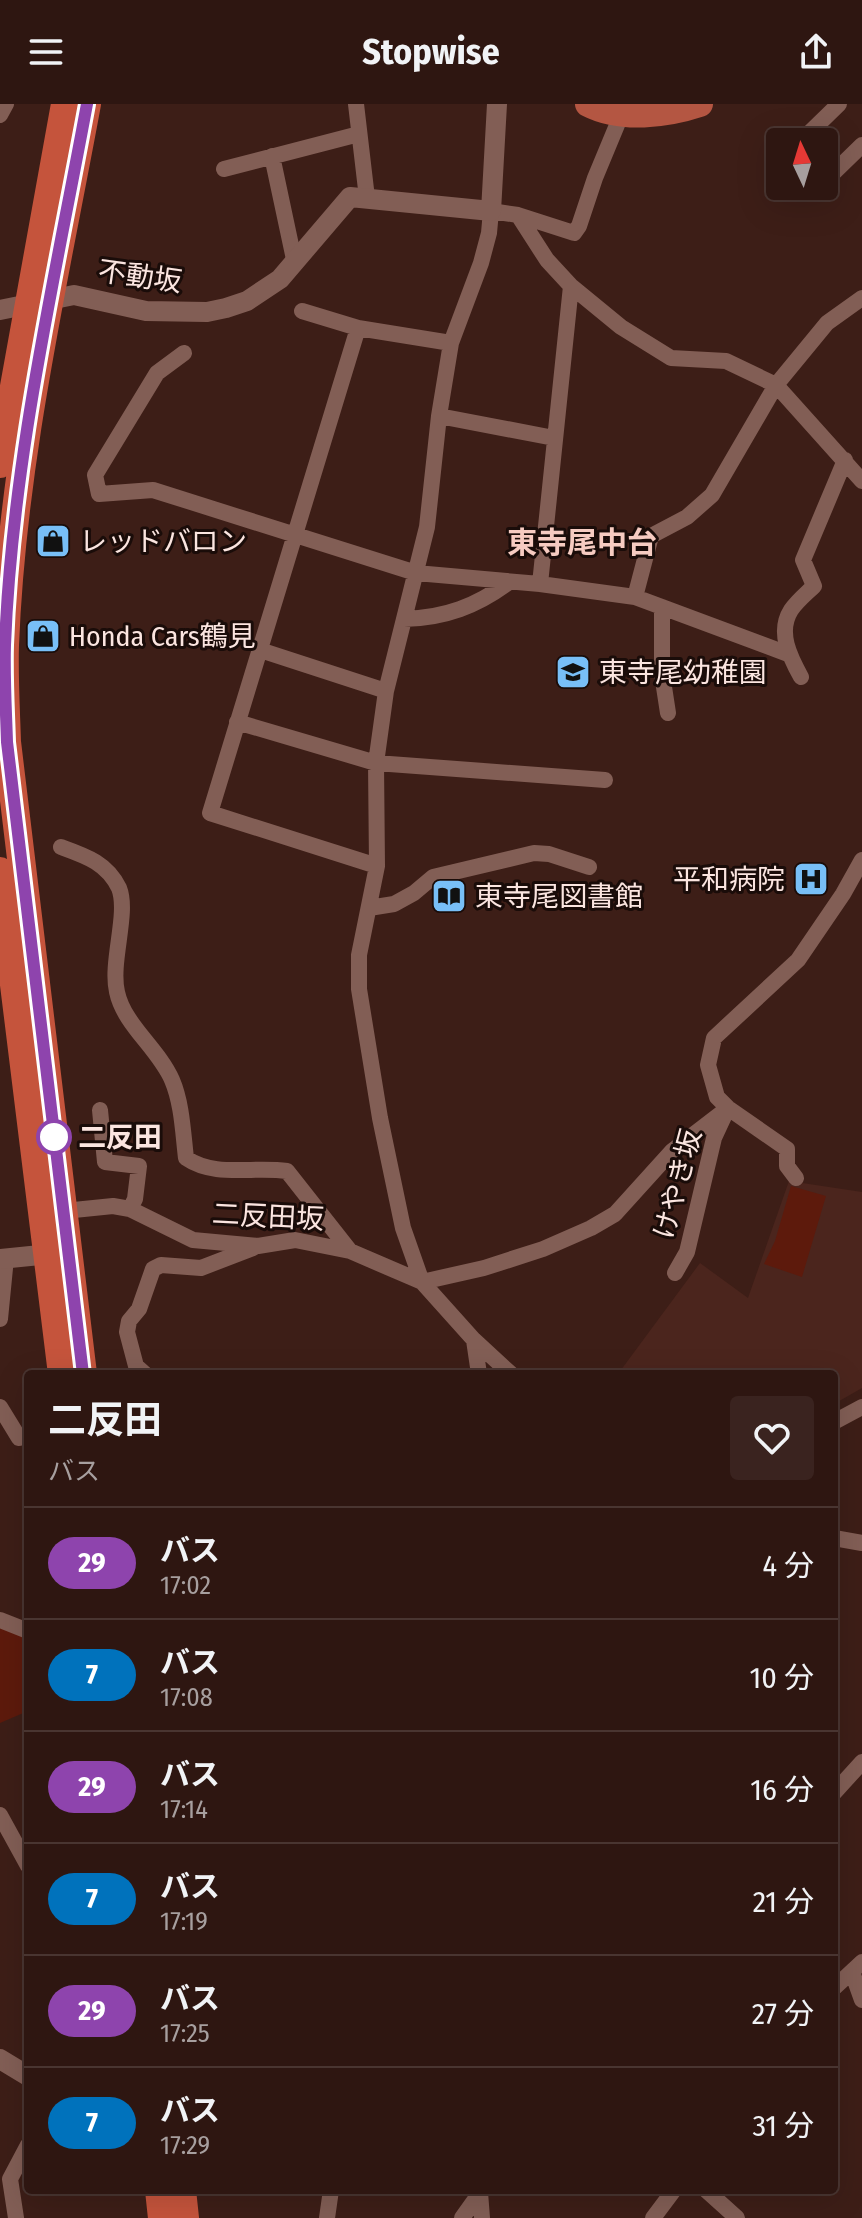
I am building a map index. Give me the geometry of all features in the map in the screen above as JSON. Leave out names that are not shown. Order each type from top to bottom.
[{"type":"highway","points":[[62,1370],[58,1253],[64,1211],[7,742],[5,648],[17,499],[65,104]]},
{"type":"highway","points":[[0,464],[87,104]]},
{"type":"highway","points":[[0,871],[58,1253],[82,1370]]},
{"type":"highway","points":[[159,2194],[162,2218]]},
{"type":"highway","points":[[182,2194],[185,2218]]},
{"type":"main road","points":[[588,104],[622,113],[666,112],[700,104]]},
{"type":"street","points":[[0,115],[6,104]]},
{"type":"street","points":[[356,104],[367,198],[518,215],[574,233],[622,113]]},
{"type":"street","points":[[497,104],[489,233],[451,343],[439,416],[427,527],[386,691],[376,763],[377,866],[359,955],[359,989],[400,1215],[422,1282],[474,1340],[507,1370]]},
{"type":"street","points":[[814,128],[839,104]]},
{"type":"street","points":[[224,169],[359,134]]},
{"type":"street","points":[[838,168],[862,145]]},
{"type":"street","points":[[272,156],[295,264]]},
{"type":"street","name":"不動坂","points":[[0,310],[74,295],[146,311],[207,312],[247,301],[280,279],[295,264],[350,197],[367,198]]},
{"type":"street","points":[[518,215],[547,260],[571,286],[621,327],[671,358],[726,361],[776,385],[862,481]]},
{"type":"street","points":[[540,584],[571,286]]},
{"type":"street","points":[[635,597],[651,536],[687,517],[712,495],[776,385],[827,323],[862,298]]},
{"type":"street","points":[[302,311],[358,328],[451,343]]},
{"type":"street","points":[[358,328],[210,813],[377,866]]},
{"type":"street","points":[[184,353],[157,373],[95,475],[99,494],[153,490],[416,573],[540,584],[635,597],[788,654]]},
{"type":"street","points":[[439,416],[554,438]]},
{"type":"street","points":[[801,677],[788,654],[785,634],[790,611],[814,586],[803,560],[845,460]]},
{"type":"street","points":[[404,619],[426,618],[467,608],[488,598],[509,582]]},
{"type":"street","points":[[662,607],[662,674],[668,713]]},
{"type":"street","points":[[260,650],[386,691]]},
{"type":"street","points":[[237,722],[376,763],[605,780]]},
{"type":"street","points":[[61,847],[104,866],[120,891],[120,926],[114,968],[116,990],[128,1020],[144,1036],[172,1080],[186,1158],[211,1170],[287,1171],[350,1251]]},
{"type":"street","points":[[369,908],[394,904],[433,877],[534,853],[549,854],[589,867]]},
{"type":"street","points":[[796,1178],[787,1166],[787,1149],[717,1097],[708,1065],[714,1038],[798,960],[862,860]]},
{"type":"street","points":[[422,1282],[484,1268],[543,1249],[591,1228],[615,1214],[672,1151],[728,1108]]},
{"type":"street","name":"けやき坂","points":[[675,1273],[687,1252],[714,1138],[728,1108]]},
{"type":"street","points":[[100,1110],[105,1162],[139,1166],[135,1199],[130,1209]]},
{"type":"street","name":"二反田坂","points":[[64,1211],[113,1206],[130,1209],[193,1240],[258,1246],[295,1240],[350,1251],[422,1282]]},
{"type":"street","points":[[140,1370],[136,1366],[127,1332],[153,1269],[161,1265],[201,1268],[258,1246]]},
{"type":"street","points":[[0,1319],[3,1258],[58,1253]]},
{"type":"street","points":[[474,1340],[478,1370]]},
{"type":"street","points":[[0,1407],[19,1438]]},
{"type":"street","points":[[838,1420],[862,1407]]},
{"type":"street","points":[[838,1539],[862,1543]]},
{"type":"street","points":[[0,1620],[24,1629]]},
{"type":"street","points":[[838,1789],[862,1762]]},
{"type":"street","points":[[0,1815],[24,1859]]},
{"type":"street","points":[[838,1984],[857,1967]]},
{"type":"street","points":[[857,1967],[862,2000]]},
{"type":"street","points":[[0,2059],[24,2074]]},
{"type":"street","points":[[16,2218],[5,2176],[24,2150]]},
{"type":"street","points":[[327,2218],[330,2194]]},
{"type":"street","points":[[462,2218],[478,2194]]},
{"type":"street","points":[[481,2194],[482,2218]]},
{"type":"street","points":[[653,2218],[671,2194]]},
{"type":"street","points":[[710,2194],[737,2218]]},
{"type":"shaded area","points":[[789,1181],[862,1192],[862,1388],[838,1402],[838,1370],[621,1370],[700,1263],[748,1298]]},
{"type":"shaded area","points":[[791,1186],[826,1196],[802,1277],[764,1264],[775,1241]]},
{"type":"shaded area","points":[[0,1625],[24,1634],[24,1713],[0,1723]]},
{"type":"bus line","name":"29","points":[[83,1370],[7,742],[5,648],[15,512],[27,430],[87,104]]},
{"type":"place","name":"レッドバロン","points":[[53,541]]},
{"type":"place","name":"Honda Cars鶴見","points":[[43,636]]},
{"type":"place","name":"東寺尾幼稚園","points":[[573,672]]},
{"type":"place","name":"平和病院","points":[[811,879]]},
{"type":"place","name":"東寺尾図書館","points":[[449,896]]},
{"type":"place","name":"二反田","points":[[54,1137]]},
{"type":"district","name":"東寺尾中台","points":[[582,543]]}]
